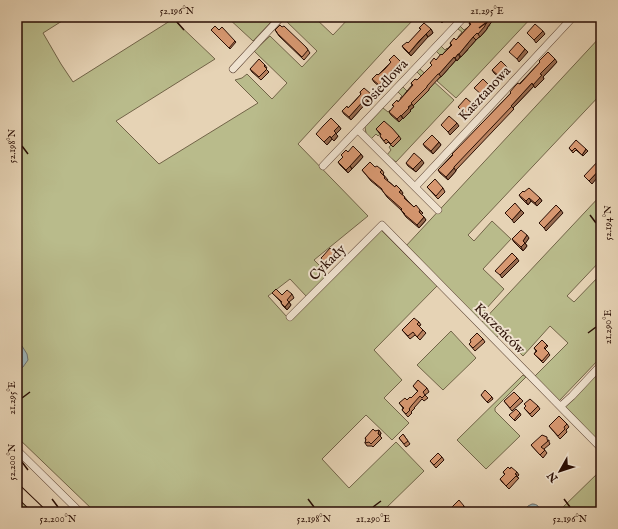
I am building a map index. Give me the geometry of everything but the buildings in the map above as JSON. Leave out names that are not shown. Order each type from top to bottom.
[{"type":"highway","points":[[17,490],[40,512]]},
{"type":"street","points":[[233,69],[281,17]]},
{"type":"street","name":"Osiedlowa","points":[[323,166],[464,17]]},
{"type":"street","name":"Kasztanowa","points":[[415,187],[573,17]]},
{"type":"street","points":[[358,130],[438,210]]},
{"type":"street","name":"Cykady","points":[[290,317],[382,225]]},
{"type":"street","name":"Kaczeńców","points":[[382,225],[601,448]]},
{"type":"street","points":[[561,406],[601,365]]},
{"type":"street","points":[[17,450],[80,512]]},
{"type":"green space","points":[[17,17],[61,17],[62,21],[43,33],[73,82],[173,19],[215,59],[116,121],[159,164],[258,103],[235,80],[242,78],[247,74],[272,99],[287,83],[254,51],[270,36],[302,67],[317,51],[285,20],[288,17],[314,17],[333,35],[350,17],[416,17],[298,144],[368,216],[314,260],[329,275],[307,297],[290,279],[268,296],[287,317],[380,229],[437,286],[374,350],[402,380],[384,398],[409,423],[392,440],[366,415],[322,459],[349,488],[396,442],[424,471],[382,512],[95,512],[17,437]]},
{"type":"green space","points":[[227,17],[268,17],[272,21],[253,41]]},
{"type":"green space","points":[[482,17],[494,19],[496,17],[532,17],[456,98],[437,81],[448,69],[436,51],[441,46],[445,50],[447,48],[451,51],[449,54],[457,61],[468,50],[458,37],[462,32],[458,29],[460,26],[464,30],[467,28],[470,31],[468,33],[476,40],[490,25]]},
{"type":"green space","points":[[601,36],[601,94],[468,235],[474,241],[492,221],[511,239],[483,269],[504,289],[476,320],[405,247]]},
{"type":"green space","points":[[420,69],[454,100],[396,162],[387,155],[391,150],[389,147],[391,145],[393,147],[398,135],[391,128],[378,132],[380,134],[378,136],[376,134],[371,139],[366,133],[365,127],[383,108],[388,112],[390,110],[399,122],[403,118],[403,101],[400,98],[402,96],[398,92],[403,87],[407,91],[409,89],[422,97],[429,90],[417,72]]},
{"type":"green space","points":[[601,195],[601,260],[567,296],[574,302],[601,274],[601,357],[559,401],[535,376],[568,343],[550,326],[523,356],[501,334],[495,338],[480,324]]},
{"type":"green space","points":[[451,331],[476,358],[443,390],[417,365]]},
{"type":"green space","points":[[601,368],[601,445],[565,407]]},
{"type":"green space","points":[[523,375],[526,377],[495,408],[495,411],[520,436],[486,469],[457,440]]},
{"type":"green space","points":[[601,470],[601,506],[596,512],[558,512]]},
{"type":"green space","points":[[17,495],[34,512],[20,512],[17,509]]},
{"type":"water","points":[[17,344],[22,346],[27,354],[28,360],[23,367],[17,371]]},
{"type":"water","points":[[532,504],[538,506],[541,512],[524,512],[528,506]]}]
